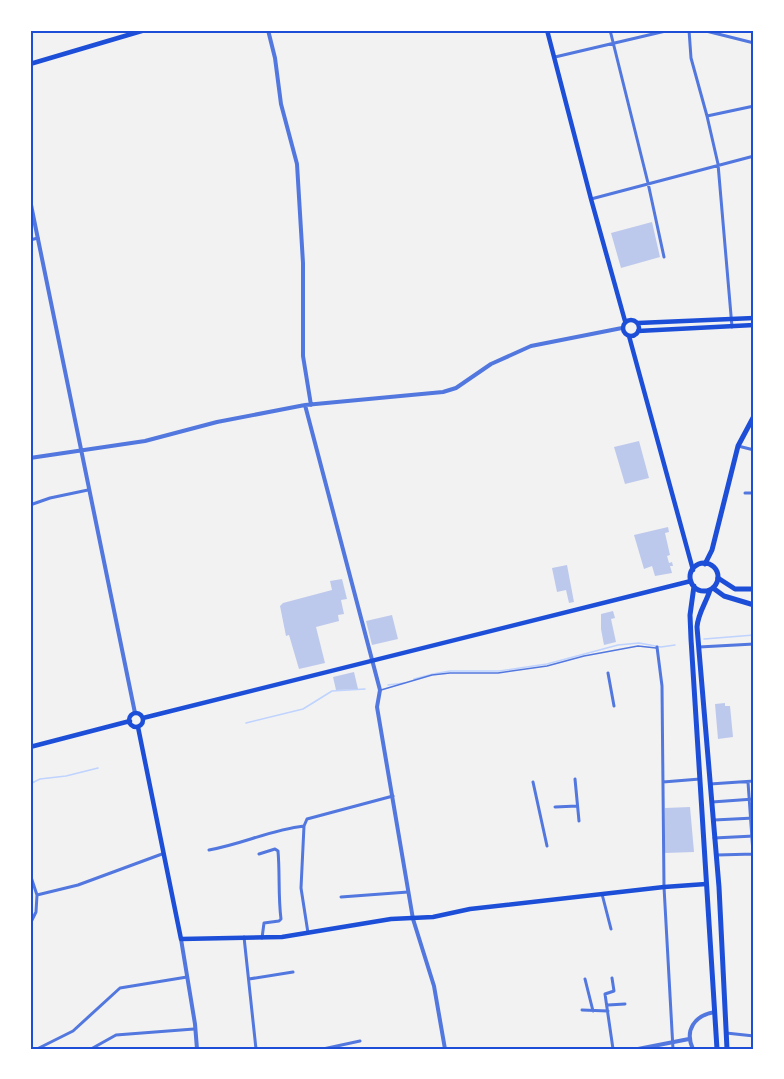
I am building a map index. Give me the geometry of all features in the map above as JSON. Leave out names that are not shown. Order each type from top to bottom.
[{"type":"main road","points":[[30,64],[145,30]]},
{"type":"main road","points":[[548,30],[591,199],[626,321],[622,328],[629,336],[693,570],[690,627],[717,1049]]},
{"type":"main road","points":[[626,321],[633,320],[638,323],[754,318]]},
{"type":"main road","points":[[629,336],[635,335],[638,331],[638,323]]},
{"type":"main road","points":[[638,331],[754,325]]},
{"type":"main road","points":[[705,564],[711,550],[738,446],[754,416]]},
{"type":"main road","points":[[693,570],[705,564],[715,568],[718,578],[735,589],[754,589]]},
{"type":"main road","points":[[718,578],[698,619],[716,855],[727,1049]]},
{"type":"main road","points":[[143,718],[374,662],[402,652],[693,584]]},
{"type":"main road","points":[[693,584],[701,591],[711,589],[724,596],[754,605]]},
{"type":"main road","points":[[138,727],[130,721],[130,716],[135,713],[140,714],[143,718]]},
{"type":"main road","points":[[143,718],[138,727],[181,939],[282,938],[391,919],[433,917],[470,909],[706,884]]},
{"type":"main road","points":[[30,747],[130,721]]},
{"type":"street","points":[[268,30],[275,58],[281,104],[297,164],[303,262],[303,356],[310,405]]},
{"type":"street","points":[[610,30],[664,257]]},
{"type":"street","points":[[554,57],[614,44],[653,32],[670,30]]},
{"type":"street","points":[[688,30],[691,58],[718,164],[732,327]]},
{"type":"street","points":[[702,30],[754,43]]},
{"type":"street","points":[[707,116],[754,106]]},
{"type":"street","points":[[591,199],[754,156]]},
{"type":"street","points":[[30,200],[135,713]]},
{"type":"street","points":[[30,240],[38,238]]},
{"type":"street","points":[[30,458],[145,441],[217,422],[304,405],[443,392],[456,388],[490,364],[531,346],[622,328]]},
{"type":"street","points":[[304,405],[374,662],[380,690],[377,707],[408,892],[413,919],[434,986],[445,1049]]},
{"type":"street","points":[[738,446],[754,450]]},
{"type":"street","points":[[30,505],[88,490]]},
{"type":"street","points":[[745,493],[754,493]]},
{"type":"street","points":[[699,647],[754,644]]},
{"type":"street","points":[[657,647],[662,686],[664,887],[673,1049]]},
{"type":"street","points":[[608,673],[614,706]]},
{"type":"street","points":[[575,779],[579,821]]},
{"type":"street","points":[[663,782],[700,779]]},
{"type":"street","points":[[710,784],[754,781]]},
{"type":"street","points":[[532,782],[547,846]]},
{"type":"street","points":[[748,782],[752,800],[754,867]]},
{"type":"street","points":[[308,933],[301,888],[304,826],[307,819],[393,795]]},
{"type":"street","points":[[712,802],[752,800]]},
{"type":"street","points":[[555,807],[577,806]]},
{"type":"street","points":[[713,820],[752,818]]},
{"type":"street","points":[[209,850],[243,842],[274,830],[304,826]]},
{"type":"street","points":[[714,838],[753,836]]},
{"type":"street","points":[[260,854],[275,849],[278,851],[279,862],[280,920],[264,922],[262,938]]},
{"type":"street","points":[[37,895],[78,885],[162,854]]},
{"type":"street","points":[[716,855],[754,854]]},
{"type":"street","points":[[30,874],[37,895],[36,912],[30,924]]},
{"type":"street","points":[[341,897],[408,892]]},
{"type":"street","points":[[602,894],[612,929]]},
{"type":"street","points":[[244,937],[256,1049]]},
{"type":"street","points":[[181,939],[197,1049]]},
{"type":"street","points":[[249,979],[293,972]]},
{"type":"street","points":[[37,1049],[73,1031],[120,988],[187,977]]},
{"type":"street","points":[[612,978],[614,991],[605,994],[613,1049]]},
{"type":"street","points":[[585,979],[593,1011]]},
{"type":"street","points":[[608,1005],[625,1004]]},
{"type":"street","points":[[582,1010],[608,1011]]},
{"type":"street","points":[[693,1049],[689,1039],[692,1025],[702,1016],[715,1012]]},
{"type":"street","points":[[91,1049],[116,1035],[194,1029]]},
{"type":"street","points":[[726,1033],[754,1036]]},
{"type":"street","points":[[638,1049],[689,1039]]},
{"type":"street","points":[[323,1049],[360,1041]]},
{"type":"lane","points":[[380,690],[432,675],[498,673],[547,666],[584,656],[638,646],[657,647]]},
{"type":"building","points":[[652,222],[660,257],[621,268],[611,233]]},
{"type":"building","points":[[639,441],[649,478],[625,484],[614,447]]},
{"type":"building","points":[[668,527],[669,532],[665,533],[670,555],[667,556],[669,563],[672,562],[673,566],[670,566],[672,573],[655,576],[652,566],[644,569],[634,535]]},
{"type":"building","points":[[567,565],[574,602],[569,603],[566,590],[557,592],[552,568]]},
{"type":"building","points":[[342,579],[347,599],[341,600],[344,614],[338,615],[339,621],[316,627],[325,663],[299,669],[289,635],[286,636],[280,606],[283,603],[332,590],[330,581]]},
{"type":"building","points":[[613,611],[615,618],[611,619],[616,642],[604,645],[601,614]]},
{"type":"building","points":[[392,615],[398,639],[372,645],[366,621]]},
{"type":"building","points":[[354,672],[358,689],[336,690],[333,677]]},
{"type":"building","points":[[725,703],[725,706],[730,706],[733,737],[718,739],[715,704]]},
{"type":"building","points":[[690,807],[694,852],[665,853],[665,808]]},
{"type":"waterway","points":[[704,639],[754,635]]},
{"type":"waterway","points":[[414,679],[450,671],[499,671],[547,664],[618,645],[639,643],[661,647],[675,645]]},
{"type":"waterway","points":[[388,685],[404,683]]},
{"type":"waterway","points":[[246,723],[303,709],[332,691],[365,689]]},
{"type":"waterway","points":[[30,784],[40,779],[66,776],[98,768]]}]
